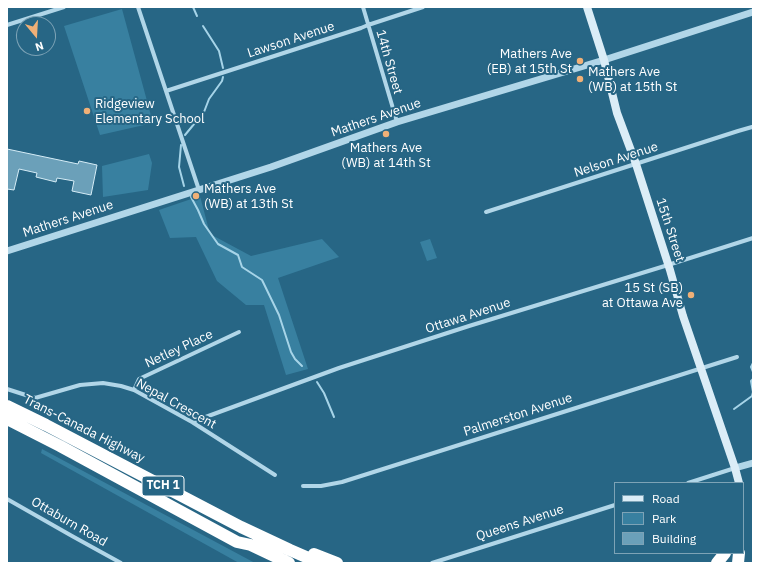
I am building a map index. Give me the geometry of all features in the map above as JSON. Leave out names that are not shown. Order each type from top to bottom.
[{"type":"highway","name":"Trans-Canada Highway","points":[[7,406],[272,542],[320,563]]},
{"type":"highway","name":"Trans-Canada Highway","points":[[7,419],[237,542],[251,545],[289,563]]},
{"type":"highway","points":[[217,514],[337,563]]},
{"type":"highway","points":[[237,542],[275,563]]},
{"type":"highway","points":[[717,563],[726,554]]},
{"type":"main road","name":"15th Street","points":[[587,7],[604,60],[617,113],[636,164],[683,316],[739,482]]},
{"type":"street","points":[[7,25],[64,7]]},
{"type":"street","points":[[138,7],[199,190]]},
{"type":"street","name":"14th Street","points":[[363,7],[397,122]]},
{"type":"street","name":"Lawson Avenue","points":[[166,91],[422,7]]},
{"type":"street","name":"Mathers Avenue","points":[[7,251],[271,167],[397,122],[604,60],[753,12]]},
{"type":"street","name":"Nelson Avenue","points":[[486,212],[752,127]]},
{"type":"street","name":"Ottawa Avenue","points":[[192,422],[359,362],[469,326],[753,238]]},
{"type":"street","name":"Netley Place","points":[[134,390],[139,379],[239,332]]},
{"type":"street","name":"Palmerston Avenue","points":[[303,486],[321,486],[342,482],[737,357]]},
{"type":"street","name":"Nepal Crescent","points":[[7,389],[35,398],[80,385],[103,383],[134,390],[192,422],[275,475]]},
{"type":"street","points":[[691,482],[753,463]]},
{"type":"street","name":"Ottaburn Road","points":[[7,499],[121,563]]},
{"type":"street","name":"Queens Avenue","points":[[432,563],[614,506]]},
{"type":"green space","points":[[122,9],[153,123],[100,135],[64,26]]},
{"type":"green space","points":[[149,154],[152,163],[148,190],[103,197],[102,166]]},
{"type":"green space","points":[[200,196],[210,234],[251,256],[322,239],[339,257],[278,278],[308,369],[286,375],[264,305],[246,305],[217,281],[196,237],[170,238],[159,210]]},
{"type":"green space","points":[[430,239],[437,258],[427,261],[420,242]]},
{"type":"green space","points":[[42,449],[255,563],[239,563],[41,453]]},
{"type":"building","points":[[7,149],[78,164],[79,161],[97,165],[91,195],[72,191],[74,181],[57,178],[56,182],[36,177],[37,173],[19,169],[14,190],[7,189]]},
{"type":"waterway","points":[[193,7],[197,16]]},
{"type":"waterway","points":[[203,26],[219,51],[223,68]]},
{"type":"waterway","points":[[185,135],[204,112],[209,99],[222,81],[223,77]]},
{"type":"waterway","points":[[181,145],[179,167],[184,186]]},
{"type":"waterway","points":[[191,197],[204,224],[218,244],[238,255],[242,267],[262,280],[279,315],[291,352],[302,366]]},
{"type":"waterway","points":[[753,363],[751,367],[753,372]]},
{"type":"waterway","points":[[753,379],[751,381],[753,392]]},
{"type":"waterway","points":[[317,382],[324,393],[334,417]]},
{"type":"waterway","points":[[734,409],[752,396],[753,392]]},
{"type":"place","name":"Mathers Ave (EB) at 15th St","points":[[580,61]]},
{"type":"place","name":"Mathers Ave (WB) at 15th St","points":[[580,79]]},
{"type":"place","name":"Ridgeview Elementary School","points":[[87,111]]},
{"type":"place","name":"Mathers Ave (WB) at 14th St","points":[[386,134]]},
{"type":"place","name":"Mathers Ave (WB) at 13th St","points":[[196,196]]},
{"type":"place","name":"15 St (SB) at Ottawa Ave","points":[[691,295]]}]
